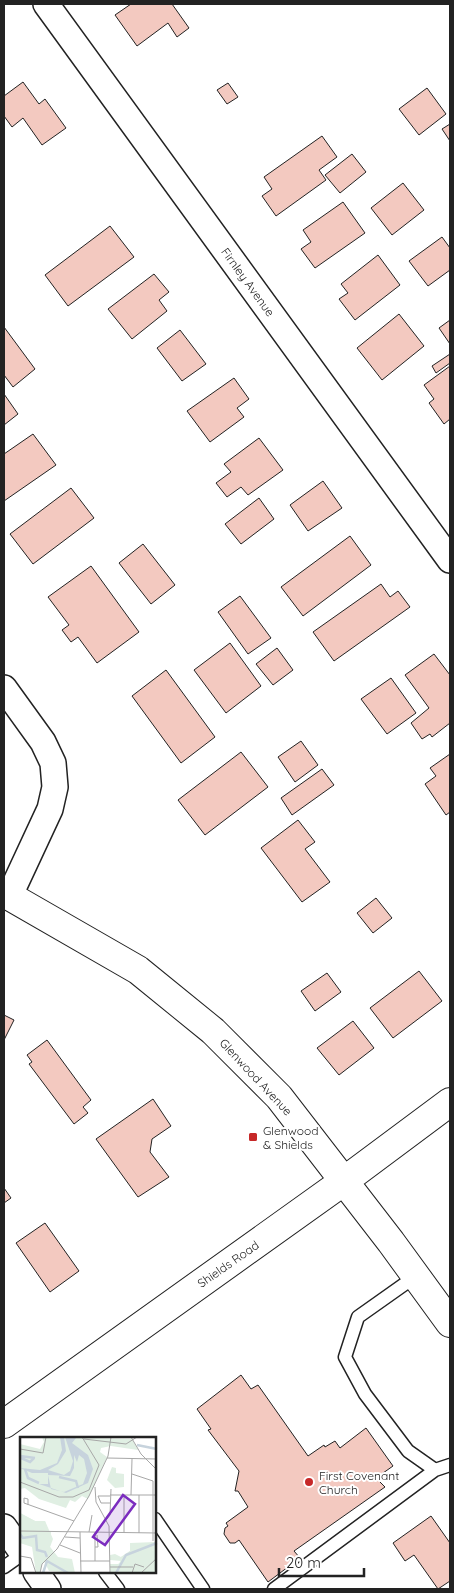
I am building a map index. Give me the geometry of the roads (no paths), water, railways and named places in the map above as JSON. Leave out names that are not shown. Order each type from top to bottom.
[{"type":"street","name":"Firnley Avenue","points":[[46,4],[450,560]]},
{"type":"street","points":[[6,895],[50,809],[55,787],[53,763],[43,742],[7,699]]},
{"type":"street","name":"Glenwood Avenue","points":[[6,895],[138,970],[213,1032],[279,1097],[450,1323]]},
{"type":"street","name":"Shields Road","points":[[4,1424],[344,1182],[450,1102]]},
{"type":"street","points":[[37,1573],[48,1589]]},
{"type":"lane","points":[[416,1276],[358,1317],[345,1357],[365,1394],[408,1452],[435,1470]]},
{"type":"lane","points":[[274,1589],[435,1470],[450,1465]]},
{"type":"lane","points":[[156,1520],[203,1589]]},
{"type":"lane","points":[[4,1567],[15,1538]]},
{"type":"lane","points":[[106,1573],[118,1589]]},
{"type":"place","name":"Glenwood & Shields","points":[[253,1137]]},
{"type":"place","name":"First Covenant Church","points":[[309,1482]]}]
